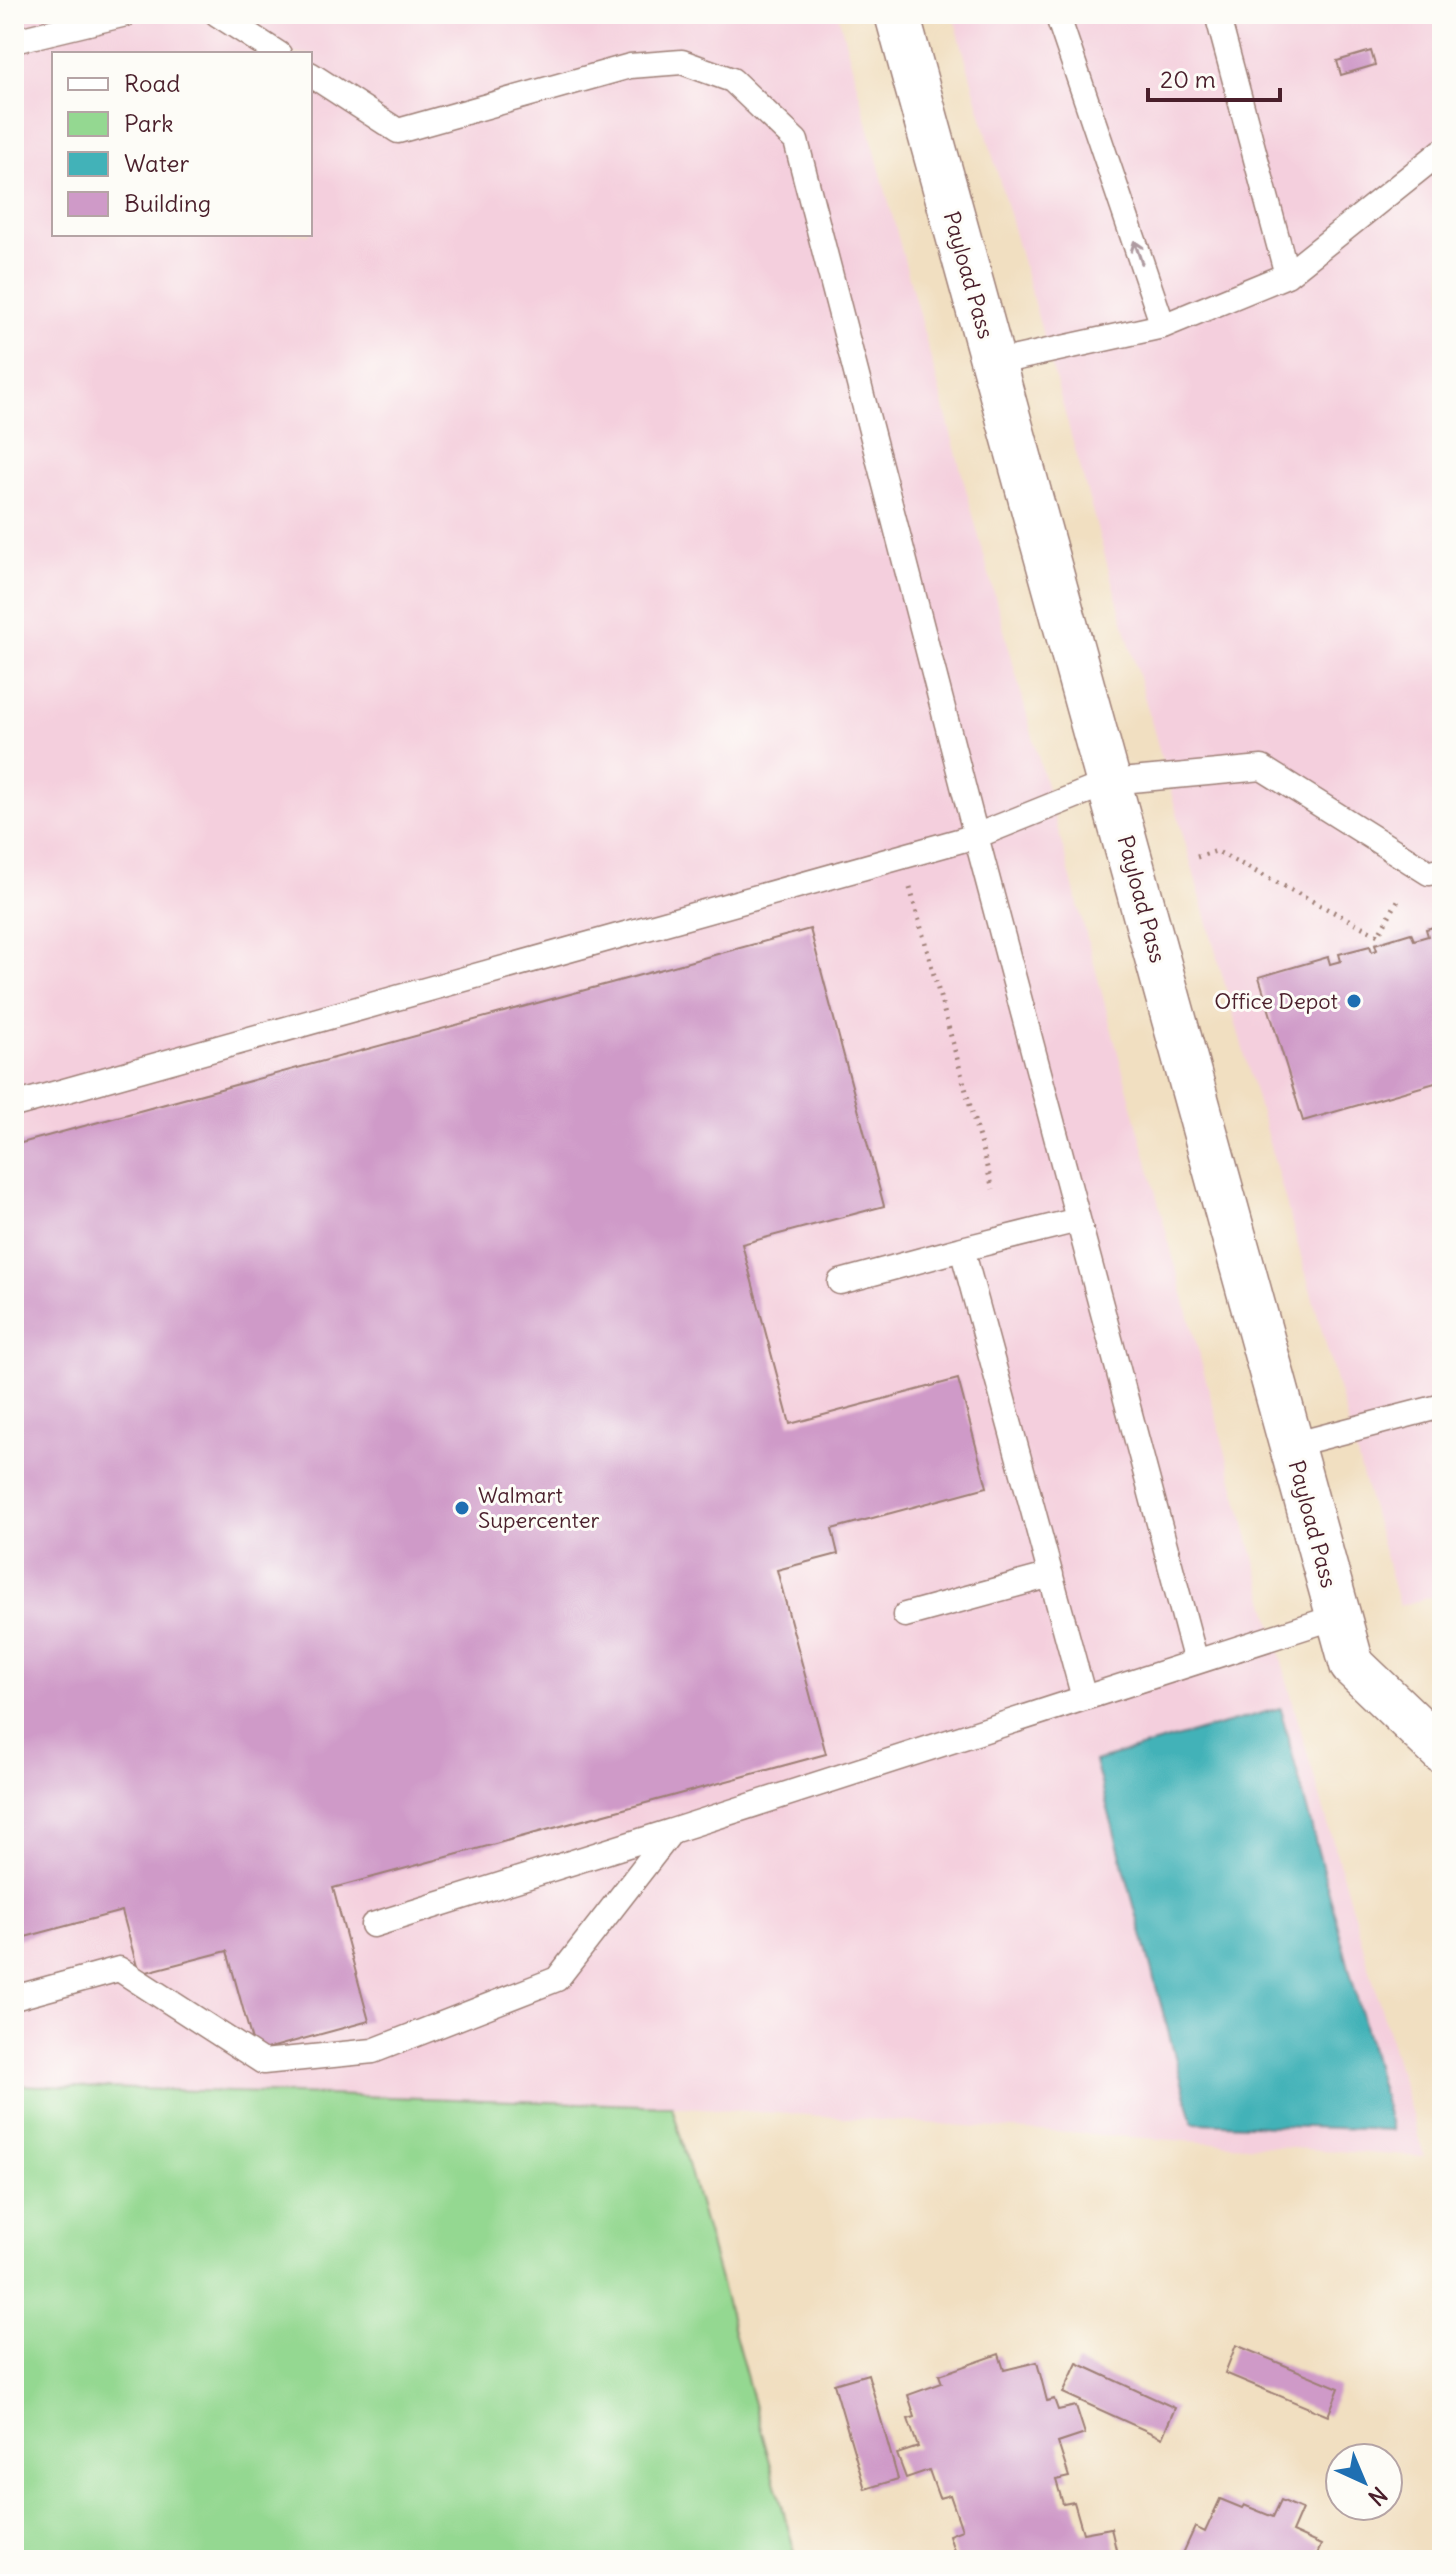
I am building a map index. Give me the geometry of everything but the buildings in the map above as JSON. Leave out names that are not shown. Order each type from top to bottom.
[{"type":"street","name":"Payload Pass","points":[[897,14],[1352,1665],[1442,1751]]},
{"type":"lane","points":[[14,41],[126,14]]},
{"type":"lane","points":[[217,14],[276,52]]},
{"type":"lane","points":[[1057,14],[1163,326]]},
{"type":"lane","points":[[1217,14],[1287,275]]},
{"type":"lane","points":[[312,75],[398,131],[630,66],[682,62],[732,80],[796,141],[976,836],[1196,1662]]},
{"type":"lane","points":[[994,363],[1163,326],[1287,275],[1442,151]]},
{"type":"lane","points":[[14,1105],[976,836],[1110,782],[1262,768],[1429,873],[1442,869]]},
{"type":"lane","points":[[840,1282],[1078,1220]]},
{"type":"lane","points":[[962,1249],[1084,1698]]},
{"type":"lane","points":[[1292,1445],[1442,1406]]},
{"type":"lane","points":[[905,1615],[1051,1575]]},
{"type":"lane","points":[[373,1925],[1339,1616]]},
{"type":"lane","points":[[14,1998],[119,1969],[263,2062],[373,2051],[557,1979],[672,1831]]},
{"type":"path","points":[[1197,857],[1216,851],[1378,935],[1399,897],[1414,902]]},
{"type":"path","points":[[909,883],[993,1189]]},
{"type":"shaded area","points":[[14,14],[838,14],[1297,1717],[1424,2157],[672,2106],[14,2085]]},
{"type":"shaded area","points":[[953,14],[1442,14],[1442,1594],[1399,1606]]},
{"type":"green space","points":[[14,2085],[672,2106],[797,2560],[14,2560]]},
{"type":"water","points":[[1280,1708],[1392,2130],[1193,2123],[1095,1761]]},
{"type":"place","name":"Office Depot","points":[[1354,1001]]},
{"type":"place","name":"Walmart Supercenter","points":[[462,1508]]}]
